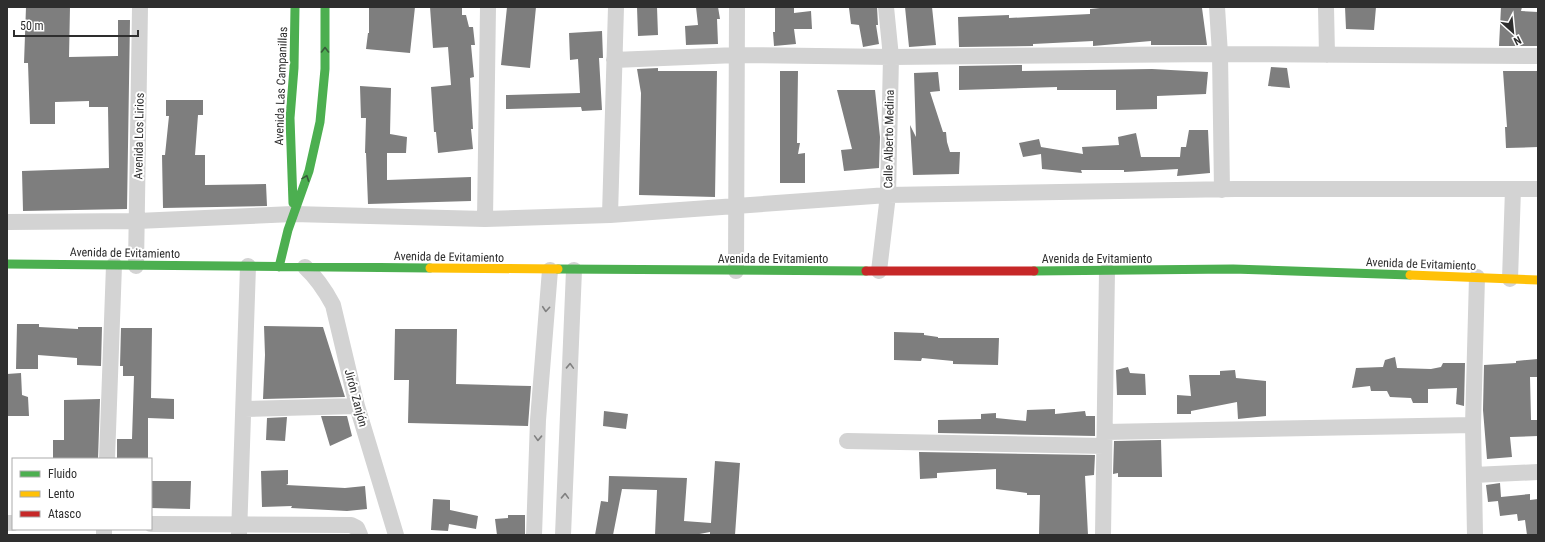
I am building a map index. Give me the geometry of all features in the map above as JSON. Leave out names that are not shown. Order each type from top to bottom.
[{"type":"street","name":"Avenida Los Lirios","points":[[136,266],[140,7]]},
{"type":"street","name":"Avenida Las Campanillas","points":[[293,214],[290,118],[294,68],[295,7]]},
{"type":"street","name":"Avenida Las Campanillas","points":[[279,267],[293,214],[309,171],[320,122],[325,70],[325,7]]},
{"type":"street","points":[[486,220],[488,7]]},
{"type":"street","points":[[610,215],[616,7]]},
{"type":"street","points":[[736,271],[737,7]]},
{"type":"street","name":"Calle Alberto Medina","points":[[879,271],[888,195],[891,57],[886,7]]},
{"type":"street","points":[[1217,7],[1220,54],[1222,190]]},
{"type":"street","points":[[1326,7],[1327,55]]},
{"type":"street","points":[[614,60],[737,56],[891,57],[1220,54],[1538,56]]},
{"type":"street","points":[[1510,279],[1513,189]]},
{"type":"street","points":[[7,222],[137,221],[293,214],[486,220],[610,215],[888,195],[1222,190],[1538,189]]},
{"type":"street","name":"Avenida de Evitamiento","points":[[7,264],[736,271],[1107,271],[1233,269],[1538,280]]},
{"type":"street","points":[[107,458],[114,265]]},
{"type":"street","points":[[239,529],[248,266]]},
{"type":"street","name":"Jirón Zanjón","points":[[305,267],[314,275],[326,291],[333,305],[357,406],[396,535]]},
{"type":"street","points":[[534,535],[538,420],[550,270]]},
{"type":"street","points":[[563,535],[574,270]]},
{"type":"street","points":[[1103,535],[1107,271]]},
{"type":"street","points":[[1475,535],[1473,425],[1477,278]]},
{"type":"street","points":[[244,409],[357,406]]},
{"type":"street","points":[[847,441],[1104,439],[1473,425]]},
{"type":"street","points":[[1474,475],[1538,472]]},
{"type":"street","points":[[152,524],[239,529],[351,524],[357,528],[360,535]]},
{"type":"building","points":[[26,7],[70,7],[69,57],[118,56],[118,20],[130,20],[127,209],[23,211],[22,171],[109,168],[108,107],[89,107],[89,101],[55,102],[55,124],[30,124],[28,63],[24,63]]},
{"type":"building","points":[[369,7],[415,7],[410,53],[366,49],[369,33]]},
{"type":"building","points":[[430,7],[462,7],[462,15],[466,15],[469,27],[473,27],[475,45],[471,45],[474,77],[470,78],[473,149],[438,153],[436,132],[434,132],[431,87],[451,85],[448,47],[433,48]]},
{"type":"building","points":[[507,7],[536,7],[530,68],[501,65]]},
{"type":"building","points":[[637,7],[657,7],[658,35],[638,36]]},
{"type":"building","points":[[696,7],[718,7],[720,19],[717,19],[718,44],[686,45],[685,26],[698,25]]},
{"type":"building","points":[[775,7],[794,7],[794,13],[811,11],[812,29],[794,29],[796,44],[774,46],[773,32],[775,32]]},
{"type":"building","points":[[877,7],[878,25],[876,25],[879,44],[863,47],[859,25],[851,24],[849,8]]},
{"type":"building","points":[[905,7],[932,7],[936,45],[909,47]]},
{"type":"building","points":[[1110,7],[1202,8],[1207,45],[1151,45],[1151,41],[1093,46],[1093,41],[1033,44],[1033,46],[959,47],[958,17],[1009,15],[1009,18],[1090,14],[1090,9]]},
{"type":"building","points":[[1345,7],[1376,7],[1374,30],[1346,29]]},
{"type":"building","points":[[1501,7],[1522,7],[1521,11],[1538,12],[1538,46],[1499,46]]},
{"type":"building","points":[[602,31],[603,58],[599,58],[602,110],[582,111],[581,107],[506,109],[506,95],[580,93],[578,59],[570,60],[569,33]]},
{"type":"building","points":[[1022,65],[1022,71],[1152,69],[1208,72],[1206,94],[1157,96],[1157,109],[1116,110],[1116,90],[1057,90],[1057,87],[959,90],[959,66]]},
{"type":"building","points":[[1271,67],[1287,68],[1290,88],[1268,86]]},
{"type":"building","points":[[658,68],[658,71],[717,71],[715,197],[639,195],[641,93],[637,69]]},
{"type":"building","points":[[780,71],[798,71],[797,143],[800,143],[798,154],[805,153],[805,183],[780,183]]},
{"type":"building","points":[[1503,71],[1538,71],[1538,147],[1506,148],[1505,127],[1507,127]]},
{"type":"building","points":[[938,72],[940,91],[930,92],[943,132],[946,132],[950,152],[960,152],[959,174],[913,175],[910,125],[916,137],[914,73]]},
{"type":"building","points":[[360,86],[391,88],[390,134],[407,137],[406,153],[387,153],[387,180],[471,177],[471,201],[368,204],[365,153],[366,118],[361,118]]},
{"type":"building","points":[[837,90],[875,90],[880,137],[879,168],[844,171],[841,150],[852,149]]},
{"type":"building","points":[[166,100],[203,100],[203,115],[198,115],[195,155],[205,155],[205,185],[266,184],[267,206],[163,208],[162,155],[165,155],[169,116],[166,116]]},
{"type":"building","points":[[1189,130],[1208,130],[1210,173],[1177,176],[1178,169],[1124,172],[1124,170],[1081,170],[1082,173],[1042,169],[1041,154],[1023,157],[1019,143],[1039,139],[1041,147],[1083,154],[1082,147],[1119,145],[1118,137],[1136,133],[1141,157],[1180,157],[1181,147],[1186,147]]},
{"type":"building","points":[[17,324],[39,324],[39,327],[78,329],[78,327],[102,327],[101,366],[77,365],[77,358],[38,355],[38,369],[16,369]]},
{"type":"building","points":[[264,326],[323,327],[345,397],[263,399],[265,355]]},
{"type":"building","points":[[121,328],[152,328],[151,398],[174,399],[174,419],[148,418],[148,458],[117,458],[117,439],[132,439],[134,376],[123,376],[123,366],[120,366]]},
{"type":"building","points":[[395,329],[457,329],[456,384],[531,386],[528,426],[408,423],[409,380],[394,380]]},
{"type":"building","points":[[894,332],[924,333],[924,335],[938,338],[999,338],[998,365],[953,364],[953,361],[922,358],[921,361],[894,360]]},
{"type":"building","points":[[1395,357],[1397,368],[1431,369],[1441,367],[1443,363],[1465,363],[1464,406],[1456,404],[1457,388],[1428,389],[1428,403],[1413,403],[1411,398],[1390,397],[1387,391],[1371,391],[1370,386],[1352,388],[1356,368],[1383,367],[1385,360]]},
{"type":"building","points":[[1538,359],[1538,377],[1530,377],[1531,420],[1538,420],[1538,436],[1510,437],[1512,457],[1487,459],[1483,410],[1484,365],[1516,363],[1516,361]]},
{"type":"building","points":[[1128,367],[1130,373],[1145,374],[1146,395],[1117,395],[1116,370]]},
{"type":"building","points":[[1235,370],[1236,378],[1266,381],[1266,416],[1238,419],[1237,402],[1191,411],[1191,414],[1177,414],[1177,395],[1191,396],[1189,375],[1220,375],[1220,371]]},
{"type":"building","points":[[21,373],[22,395],[28,397],[29,416],[7,416],[7,374]]},
{"type":"building","points":[[100,399],[98,458],[53,458],[53,440],[64,440],[64,400]]},
{"type":"building","points":[[1055,409],[1055,414],[1085,411],[1086,416],[1095,416],[1095,436],[938,433],[938,420],[981,419],[981,414],[996,413],[996,418],[1026,421],[1027,410]]},
{"type":"building","points":[[604,411],[628,414],[626,429],[603,426]]},
{"type":"building","points":[[321,416],[347,416],[352,436],[330,446]]},
{"type":"building","points":[[287,417],[285,441],[266,440],[267,418]]},
{"type":"building","points":[[1161,440],[1162,477],[1118,477],[1118,473],[1113,474],[1114,441]]},
{"type":"building","points":[[919,452],[1095,455],[1094,475],[1085,476],[1088,535],[1039,535],[1040,495],[1027,495],[1027,493],[996,489],[996,469],[937,473],[937,478],[920,479]]},
{"type":"building","points":[[715,461],[740,463],[735,535],[710,535],[710,532],[694,535],[655,535],[657,490],[622,489],[613,535],[595,535],[601,501],[608,502],[609,476],[687,478],[684,521],[711,523]]},
{"type":"building","points":[[288,470],[288,484],[286,485],[345,488],[365,486],[367,509],[347,511],[291,508],[292,506],[262,507],[261,471]]},
{"type":"building","points":[[152,481],[191,481],[190,509],[152,508]]},
{"type":"building","points":[[1500,483],[1501,497],[1530,494],[1530,500],[1538,499],[1538,535],[1527,535],[1525,520],[1518,521],[1517,514],[1500,516],[1498,501],[1488,502],[1486,485]]},
{"type":"building","points":[[433,499],[450,500],[450,510],[478,516],[476,529],[449,524],[448,531],[431,530]]},
{"type":"building","points":[[508,515],[525,515],[525,535],[497,535],[495,519],[508,518]]},
{"type":"traffic: fast","points":[[293,203],[290,118],[294,68],[295,7]]},
{"type":"traffic: fast","points":[[279,267],[288,230],[309,171],[320,122],[325,69],[325,7]]},
{"type":"traffic: fast","points":[[7,264],[430,268]]},
{"type":"traffic: fast","points":[[558,269],[866,271]]},
{"type":"traffic: fast","points":[[1034,271],[1233,269],[1410,275]]},
{"type":"traffic: slow","points":[[430,268],[558,269]]},
{"type":"traffic: slow","points":[[1410,275],[1538,280]]},
{"type":"traffic: jam","points":[[866,271],[1034,271]]}]
